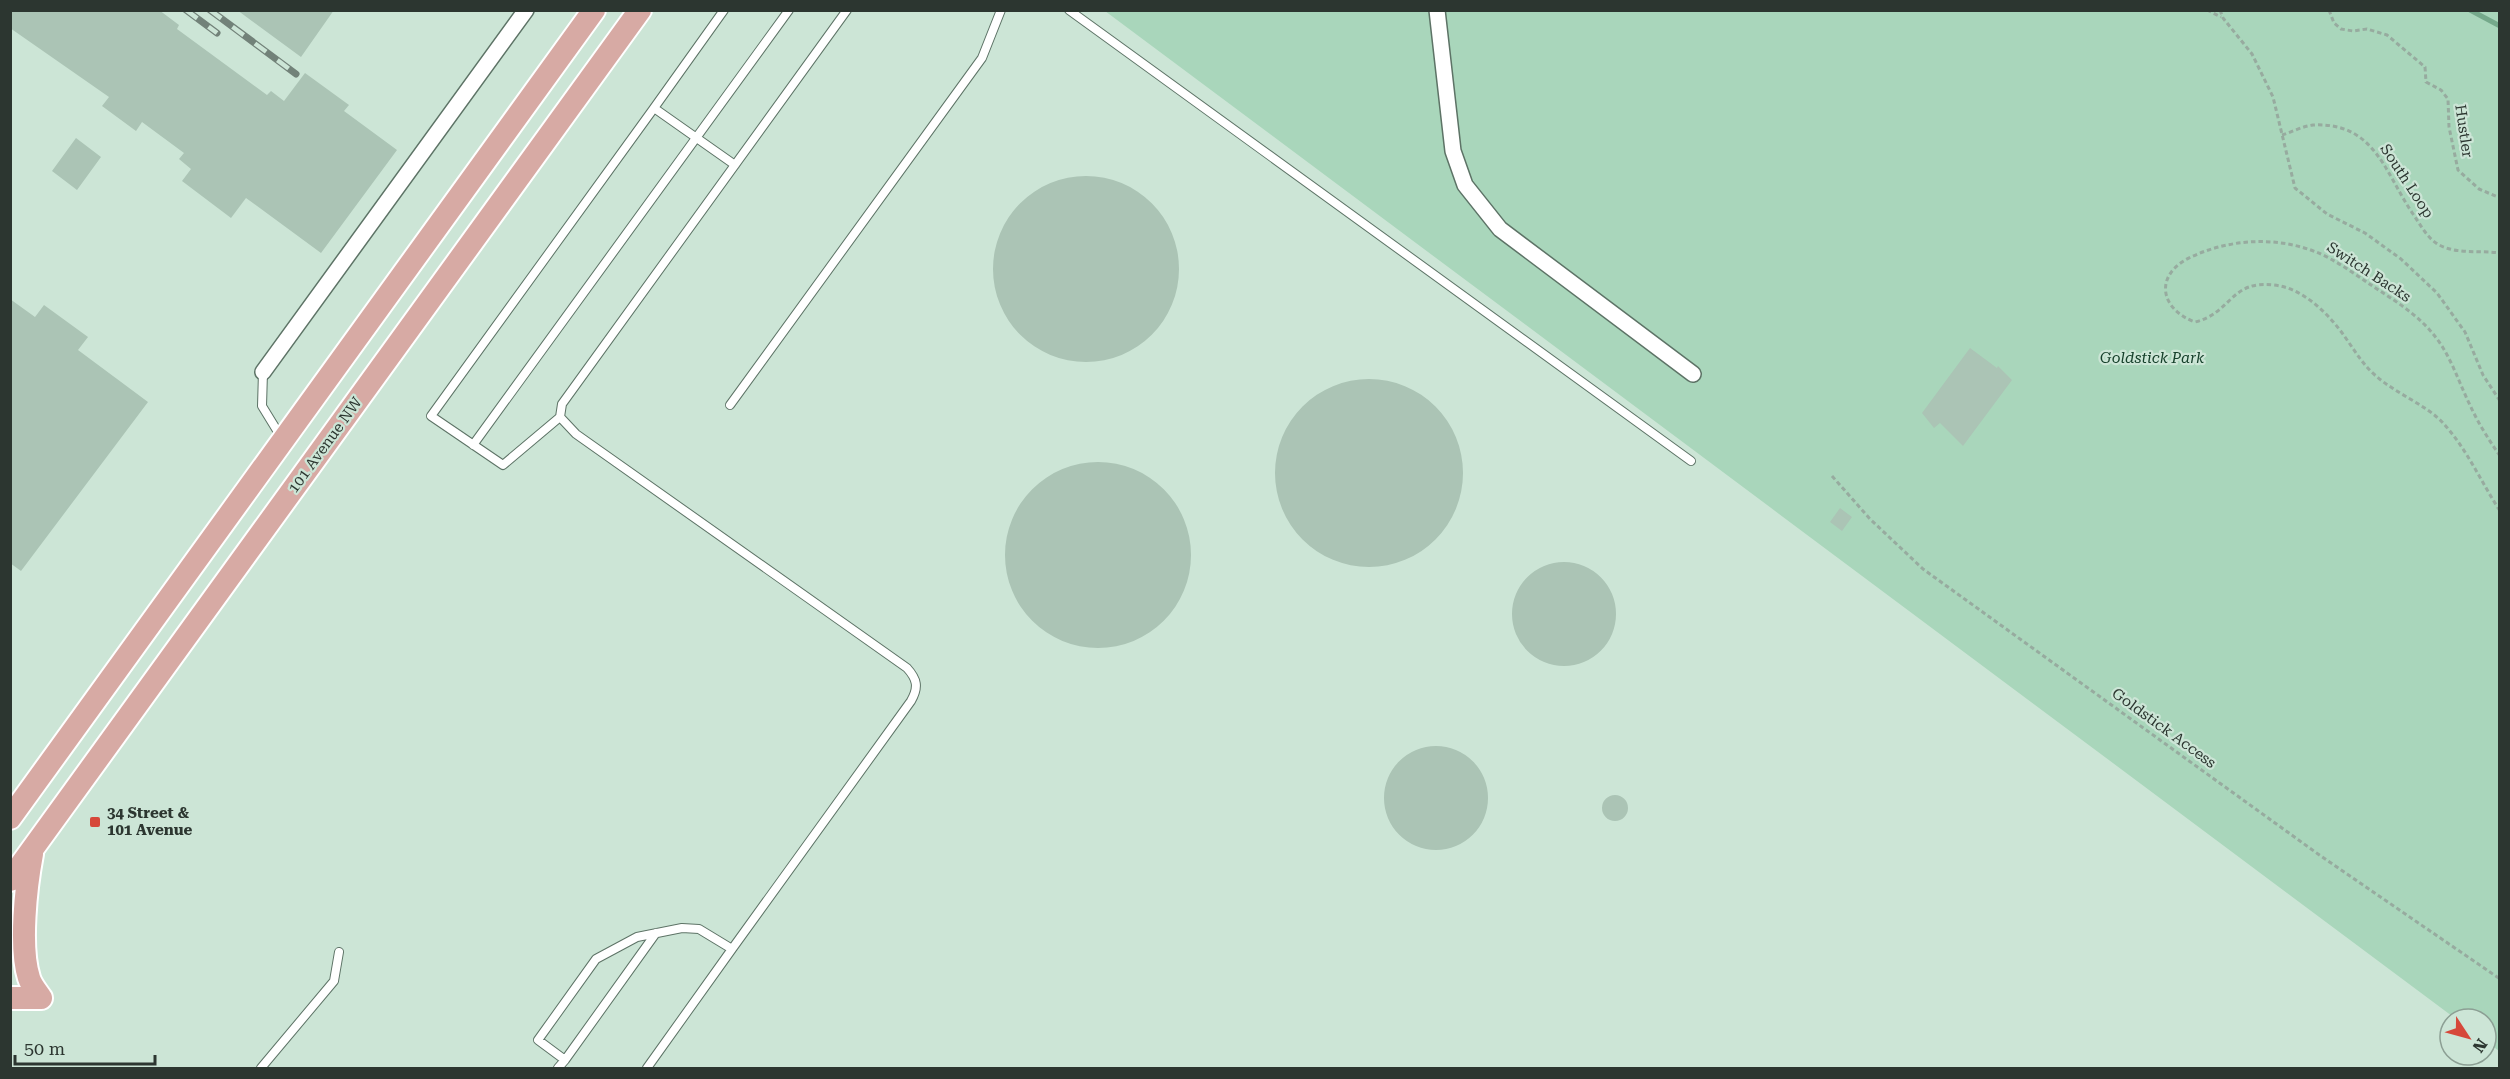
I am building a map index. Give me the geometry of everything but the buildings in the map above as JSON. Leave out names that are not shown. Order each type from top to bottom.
[{"type":"main road","points":[[10,818],[594,10]]},
{"type":"main road","name":"101 Avenue NW","points":[[10,880],[639,10]]},
{"type":"main road","points":[[10,802],[31,790]]},
{"type":"main road","points":[[10,998],[41,998],[29,978],[24,928],[29,870],[34,847]]},
{"type":"street","points":[[263,372],[526,10]]},
{"type":"street","points":[[1437,10],[1453,151],[1465,185],[1500,229],[1693,374]]},
{"type":"lane","points":[[724,10],[431,416],[502,465],[560,417],[562,404],[847,10]]},
{"type":"lane","points":[[473,445],[789,10]]},
{"type":"lane","points":[[730,405],[982,58],[1000,10]]},
{"type":"lane","points":[[1069,10],[1691,461]]},
{"type":"lane","points":[[654,108],[735,165]]},
{"type":"lane","points":[[263,372],[262,406],[283,440]]},
{"type":"lane","points":[[560,417],[576,434],[907,668],[916,678],[917,690],[911,700],[647,1068]]},
{"type":"lane","points":[[565,1060],[538,1040],[596,958],[637,937],[682,928],[699,929],[732,949]]},
{"type":"lane","points":[[558,1068],[656,933]]},
{"type":"lane","points":[[261,1068],[334,981],[339,952]]},
{"type":"path","points":[[2207,10],[2223,18]]},
{"type":"path","points":[[2220,10],[2223,18],[2252,54],[2273,97],[2282,135]]},
{"type":"path","name":"Hustler","points":[[2329,10],[2334,24],[2341,29],[2353,31],[2367,29],[2387,34],[2425,67],[2426,82],[2441,90],[2448,99],[2449,127],[2458,170],[2479,189],[2499,198]]},
{"type":"path","name":"South Loop","points":[[2282,135],[2313,125],[2350,130],[2372,147],[2407,205],[2434,241],[2447,248],[2499,253]]},
{"type":"path","name":"Switch Backs","points":[[2282,135],[2295,188],[2327,214],[2365,234],[2401,259],[2437,293],[2465,332],[2483,375],[2499,401]]},
{"type":"path","name":"Switch Backs","points":[[2499,456],[2470,407],[2443,347],[2432,333],[2400,304],[2317,252],[2284,242],[2234,244],[2190,257],[2171,272],[2164,292],[2166,299],[2178,314],[2195,322],[2215,315],[2237,292],[2246,287],[2273,285],[2297,292],[2333,322],[2374,375],[2395,392],[2442,421],[2470,461],[2499,511]]},
{"type":"path","name":"Goldstick Access","points":[[1832,476],[1870,519],[1923,569],[2318,854],[2499,979]]},
{"type":"green space","name":"Goldstick Park","points":[[1105,11],[2499,11],[2499,1051],[2498,1007],[2440,1007]]},
{"type":"waterway","points":[[2470,10],[2500,26]]},
{"type":"railway","points":[[186,10],[217,33]]},
{"type":"railway","points":[[210,10],[296,74]]},
{"type":"place","name":"34 Street & 101 Avenue","points":[[95,822]]}]
